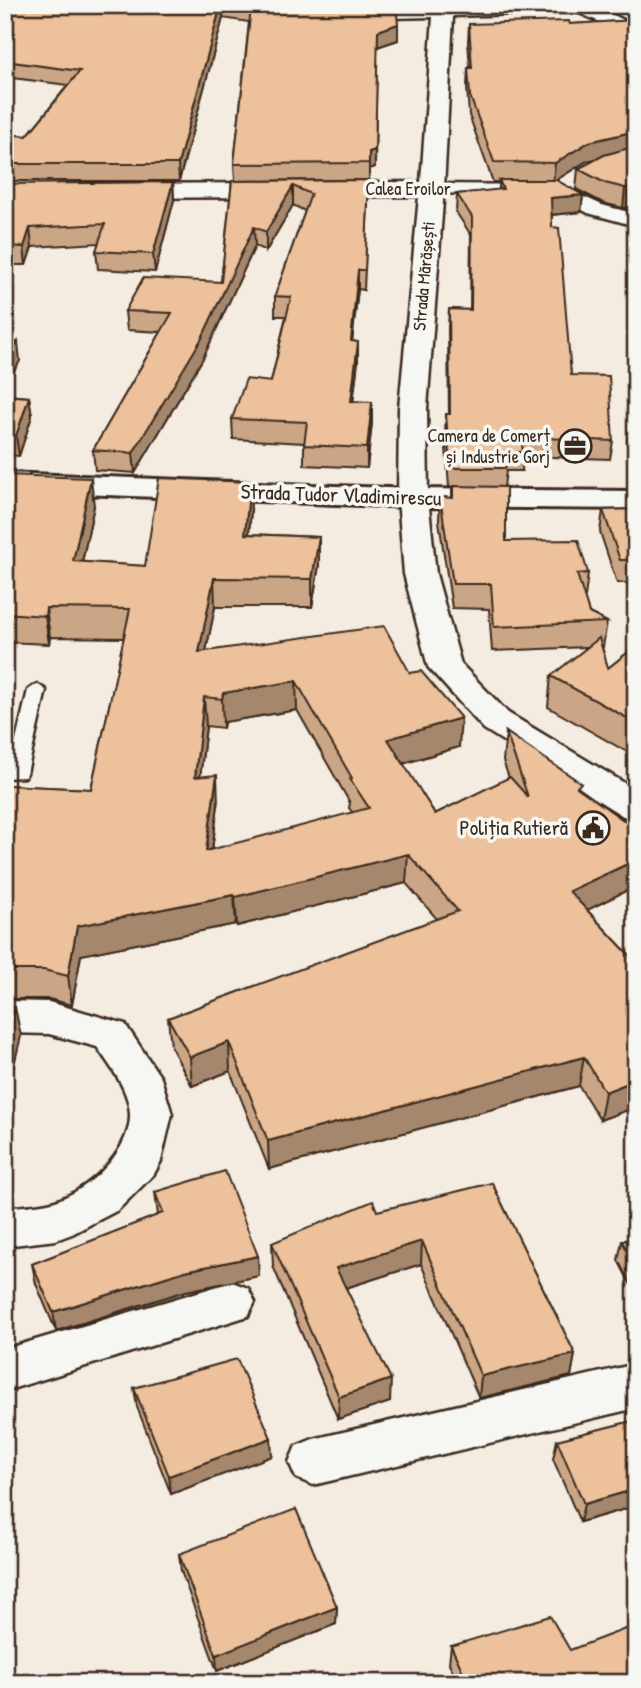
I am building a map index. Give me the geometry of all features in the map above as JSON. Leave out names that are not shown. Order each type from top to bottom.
[{"type":"main road","name":"Strada Tudor Vladimirescu","points":[[5,482],[413,498],[636,500]]},
{"type":"street","points":[[321,12],[443,12],[587,6],[632,31]]},
{"type":"street","name":"Strada Mărășești","points":[[443,12],[432,189],[412,408],[413,498],[420,574],[444,667],[496,721],[636,807]]},
{"type":"street","points":[[558,190],[577,176]]},
{"type":"street","name":"Calea Eroilor","points":[[102,191],[558,190],[595,209],[636,220]]},
{"type":"street","points":[[5,1017],[49,1018],[111,1035],[140,1078],[151,1114],[139,1160],[103,1197],[56,1221],[5,1227]]},
{"type":"street","points":[[5,1370],[232,1302]]},
{"type":"street","points":[[313,1462],[636,1387]]},
{"type":"lane","points":[[5,772],[18,773],[37,690]]},
{"type":"building","points":[[5,5],[221,5],[178,164],[5,164],[5,134],[27,136],[80,71],[5,61]]},
{"type":"building","points":[[241,5],[396,5],[398,24],[378,31],[375,150],[369,152],[369,163],[234,164],[251,7]]},
{"type":"building","points":[[636,20],[636,131],[589,142],[555,163],[494,162],[470,96],[468,68],[472,68],[469,24],[569,21],[570,24]]},
{"type":"building","points":[[636,146],[636,187],[625,188],[605,183],[578,169],[604,155]]},
{"type":"building","points":[[369,180],[365,270],[358,270],[351,341],[358,342],[351,401],[372,402],[367,448],[304,445],[307,422],[232,419],[246,379],[271,382],[291,297],[275,296],[311,194],[293,186],[266,232],[254,227],[202,338],[133,453],[93,450],[172,313],[125,311],[143,278],[221,282],[232,181]]},
{"type":"building","points":[[499,180],[556,180],[583,195],[551,198],[552,227],[559,228],[571,375],[609,376],[613,441],[521,437],[523,452],[506,452],[506,468],[450,468],[446,414],[450,414],[449,309],[471,310],[472,217],[457,194],[503,189]]},
{"type":"building","points":[[173,182],[153,254],[96,251],[105,224],[30,228],[24,247],[5,246],[5,184]]},
{"type":"building","points":[[5,340],[18,342],[5,362]]},
{"type":"building","points":[[5,395],[29,397],[16,436],[5,435]]},
{"type":"building","points":[[630,418],[636,418],[636,458]]},
{"type":"building","points":[[5,475],[91,478],[73,561],[145,566],[159,478],[250,482],[245,534],[319,537],[312,579],[214,578],[199,652],[384,626],[410,673],[421,671],[461,718],[388,739],[435,814],[510,777],[528,797],[506,732],[581,783],[577,787],[636,829],[636,860],[569,891],[633,959],[636,958],[636,1080],[605,1092],[584,1057],[268,1141],[229,1042],[190,1057],[168,1018],[458,911],[408,854],[235,897],[234,895],[77,926],[68,976],[44,970],[5,970],[5,785],[91,789],[130,609],[46,608],[45,616],[5,613]],"holes":[[[296,681],[352,778],[350,779],[369,808],[206,851],[217,775],[195,777],[204,697],[222,699],[223,693]]]},
{"type":"building","points":[[453,486],[506,487],[506,541],[578,540],[588,573],[577,574],[589,613],[607,622],[494,627],[491,584],[453,584],[440,497],[453,498]]},
{"type":"building","points":[[636,509],[636,560],[620,560],[603,510]]},
{"type":"building","points":[[599,638],[608,668],[636,646],[636,723],[551,676]]},
{"type":"building","points":[[5,1006],[15,1007],[5,1050]]},
{"type":"building","points":[[225,1171],[258,1256],[185,1271],[53,1312],[32,1264],[163,1213],[155,1192]]},
{"type":"building","points":[[492,1183],[575,1354],[481,1376],[422,1241],[336,1268],[391,1379],[339,1397],[272,1243],[373,1201],[377,1211]]},
{"type":"building","points":[[636,1238],[636,1267],[622,1241]]},
{"type":"building","points":[[237,1359],[271,1438],[169,1476],[134,1388]]},
{"type":"building","points":[[636,1420],[636,1489],[584,1504],[557,1440]]},
{"type":"building","points":[[296,1509],[337,1607],[216,1655],[179,1554]]},
{"type":"building","points":[[550,1616],[570,1650],[636,1625],[636,1683],[468,1683],[451,1646]]},
{"type":"place","name":"Camera de Comerț și Industrie Gorj","points":[[575,446]]},
{"type":"place","name":"Poliția Rutieră","points":[[593,828]]}]
